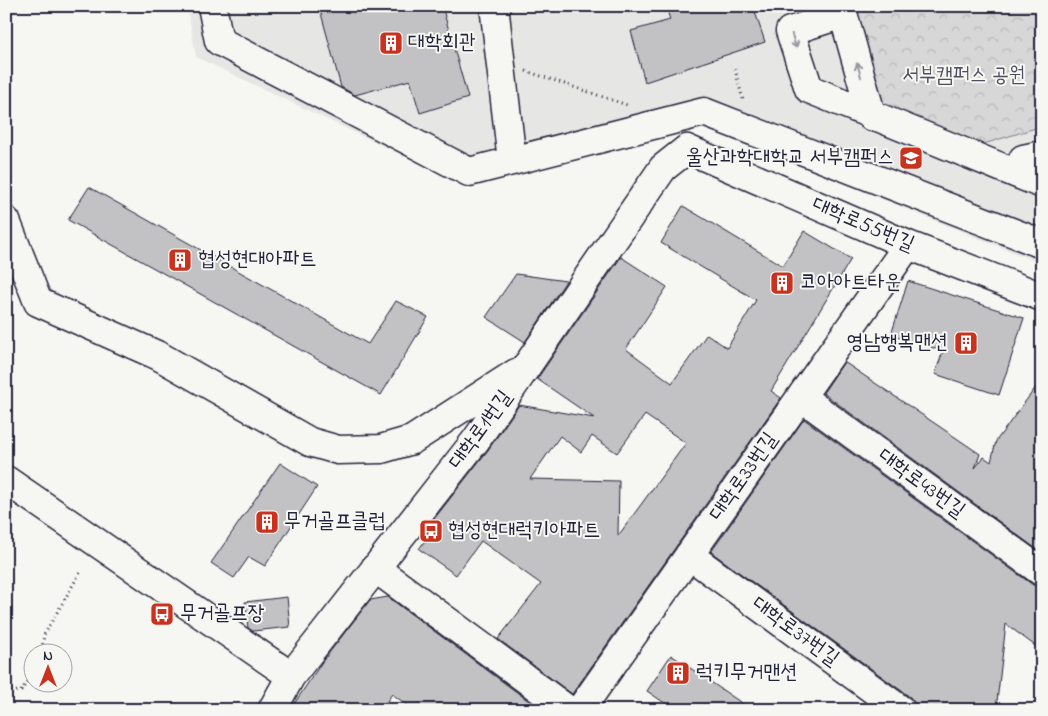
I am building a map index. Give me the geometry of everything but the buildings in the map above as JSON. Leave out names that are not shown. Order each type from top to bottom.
[{"type":"street","points":[[212,6],[219,41],[469,172],[704,112],[1042,244]]},
{"type":"street","points":[[496,6],[512,161]]},
{"type":"street","points":[[872,116],[842,10],[790,31],[809,89],[872,116],[1031,179]]},
{"type":"street","name":"대학로55번길","points":[[687,149],[908,245],[1042,297]]},
{"type":"street","name":"대학로1번길","points":[[272,710],[291,676],[476,440],[663,168],[687,149]]},
{"type":"street","points":[[1031,179],[1023,158],[1042,155]]},
{"type":"street","points":[[6,221],[38,302],[159,356],[310,442],[338,450],[381,449],[412,440],[528,364]]},
{"type":"street","name":"대학로33번길","points":[[580,710],[908,245]]},
{"type":"street","name":"대학로43번길","points":[[801,397],[1042,572]]},
{"type":"street","points":[[6,480],[291,676]]},
{"type":"street","name":"대학로37번길","points":[[689,555],[901,710]]},
{"type":"street","points":[[375,568],[568,710]]},
{"type":"path","points":[[501,63],[636,108]]},
{"type":"path","points":[[43,644],[44,635],[81,571]]},
{"type":"path","points":[[6,692],[22,689]]},
{"type":"shaded area","name":"울산과학대학교 서부캠퍼스","points":[[187,6],[1042,6],[1042,264],[705,127],[471,188],[196,57]]},
{"type":"green space","name":"서부캠퍼스 공원","points":[[841,6],[1042,6],[1042,126],[961,151],[872,117]]},
{"type":"place","name":"대학회관","points":[[391,43]]},
{"type":"place","name":"울산과학대학교 서부캠퍼스","points":[[911,158]]},
{"type":"place","name":"협성현대아파트","points":[[180,260]]},
{"type":"place","name":"코아아트타운","points":[[782,283]]},
{"type":"place","name":"영남행복맨션","points":[[966,343]]},
{"type":"place","name":"무거골프클럽","points":[[267,522]]},
{"type":"place","name":"협성현대럭키아파트","points":[[431,531]]},
{"type":"place","name":"무거골프장","points":[[162,614]]},
{"type":"place","name":"럭키무거맨션","points":[[678,673]]}]
